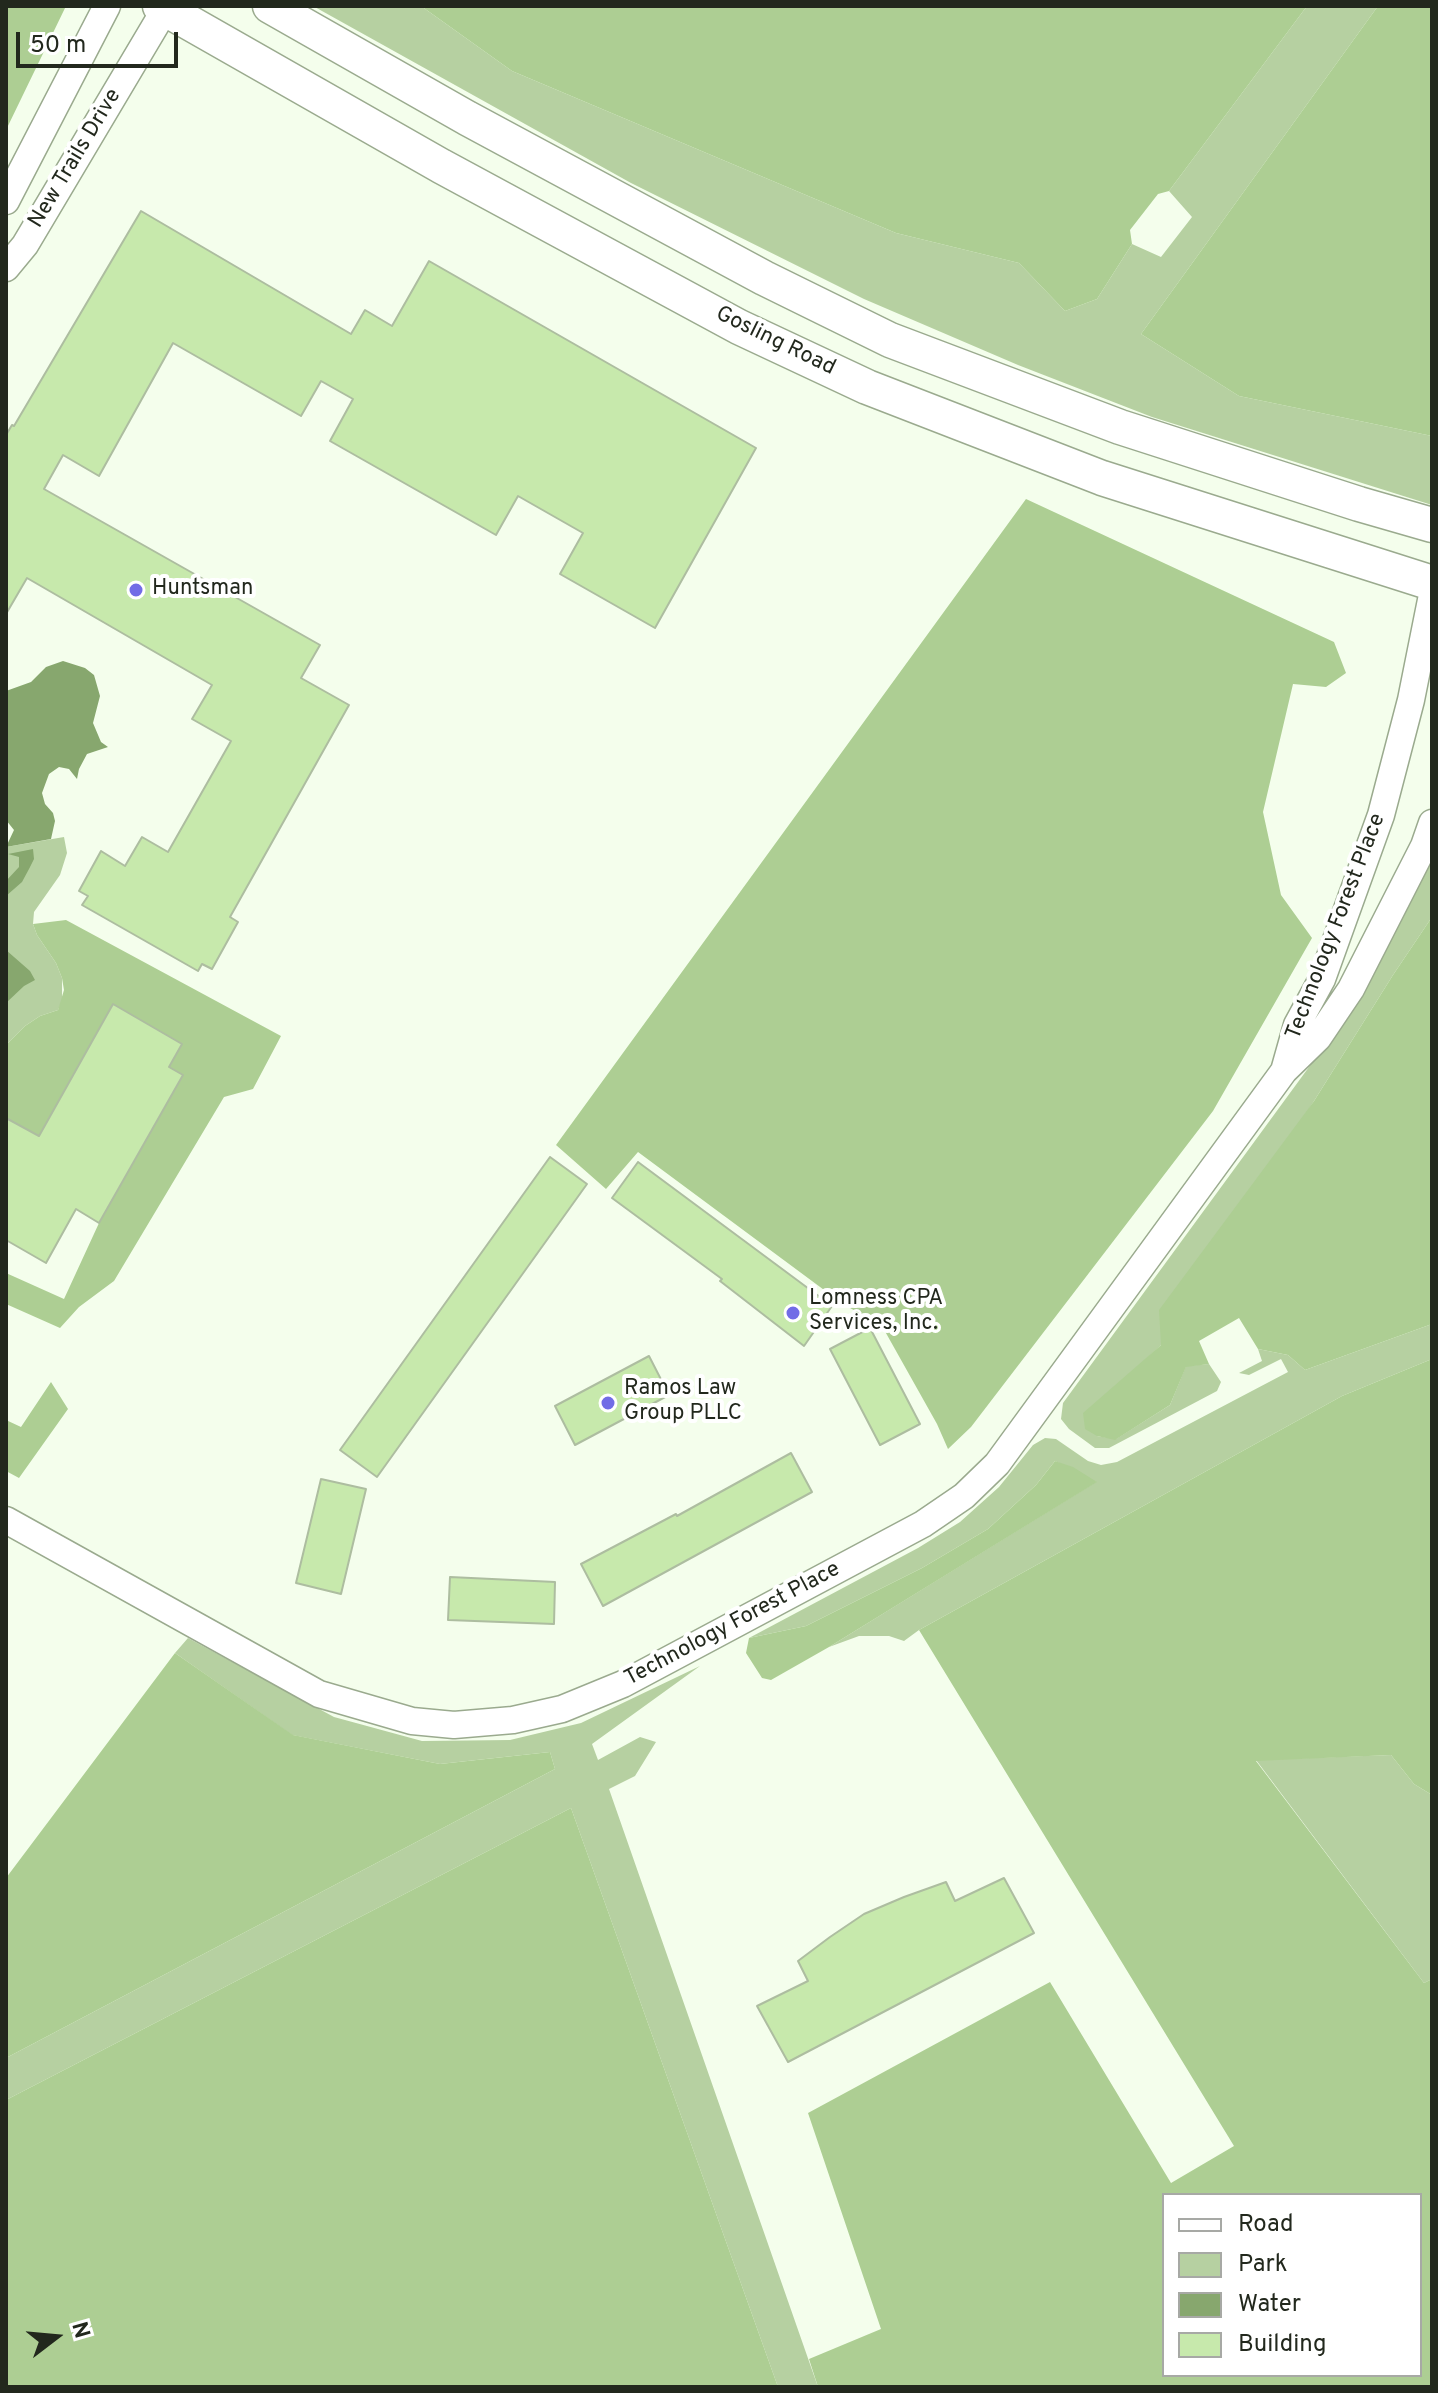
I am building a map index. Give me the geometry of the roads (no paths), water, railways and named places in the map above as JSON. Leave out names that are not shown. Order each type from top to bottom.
[{"type":"main road","points":[[270,6],[467,118],[710,249],[890,340],[1120,427],[1432,525]]},
{"type":"main road","name":"Gosling Road","points":[[164,7],[441,166],[739,327],[867,387],[1102,478],[1432,583]]},
{"type":"street","name":"New Trails Drive","points":[[6,201],[107,6]]},
{"type":"street","name":"New Trails Drive","points":[[6,268],[25,245],[164,7]]},
{"type":"street","name":"Technology Forest Place","points":[[1284,1071],[1297,1025],[1322,979],[1381,815],[1411,700],[1432,595]]},
{"type":"street","name":"Technology Forest Place","points":[[6,1520],[319,1694],[412,1721],[454,1725],[513,1720],[562,1709],[623,1684],[923,1524],[964,1496],[997,1464],[1284,1071],[1318,1038],[1351,989],[1424,846],[1432,823]]},
{"type":"water","points":[[63,661],[85,668],[94,675],[100,696],[93,723],[101,742],[108,747],[87,754],[77,779],[69,769],[59,767],[49,774],[42,793],[55,821],[51,839],[6,847],[14,830],[6,820],[6,691],[31,682],[46,667]]},
{"type":"water","points":[[33,849],[34,859],[22,882],[6,896],[6,881],[19,867],[19,857],[8,854]]},
{"type":"water","points":[[6,950],[30,971],[35,980],[6,1003]]},
{"type":"place","name":"Huntsman","points":[[136,590]]},
{"type":"place","name":"Lomness CPA Services, Inc.","points":[[793,1313]]},
{"type":"place","name":"Ramos Law Group PLLC","points":[[608,1403]]}]
